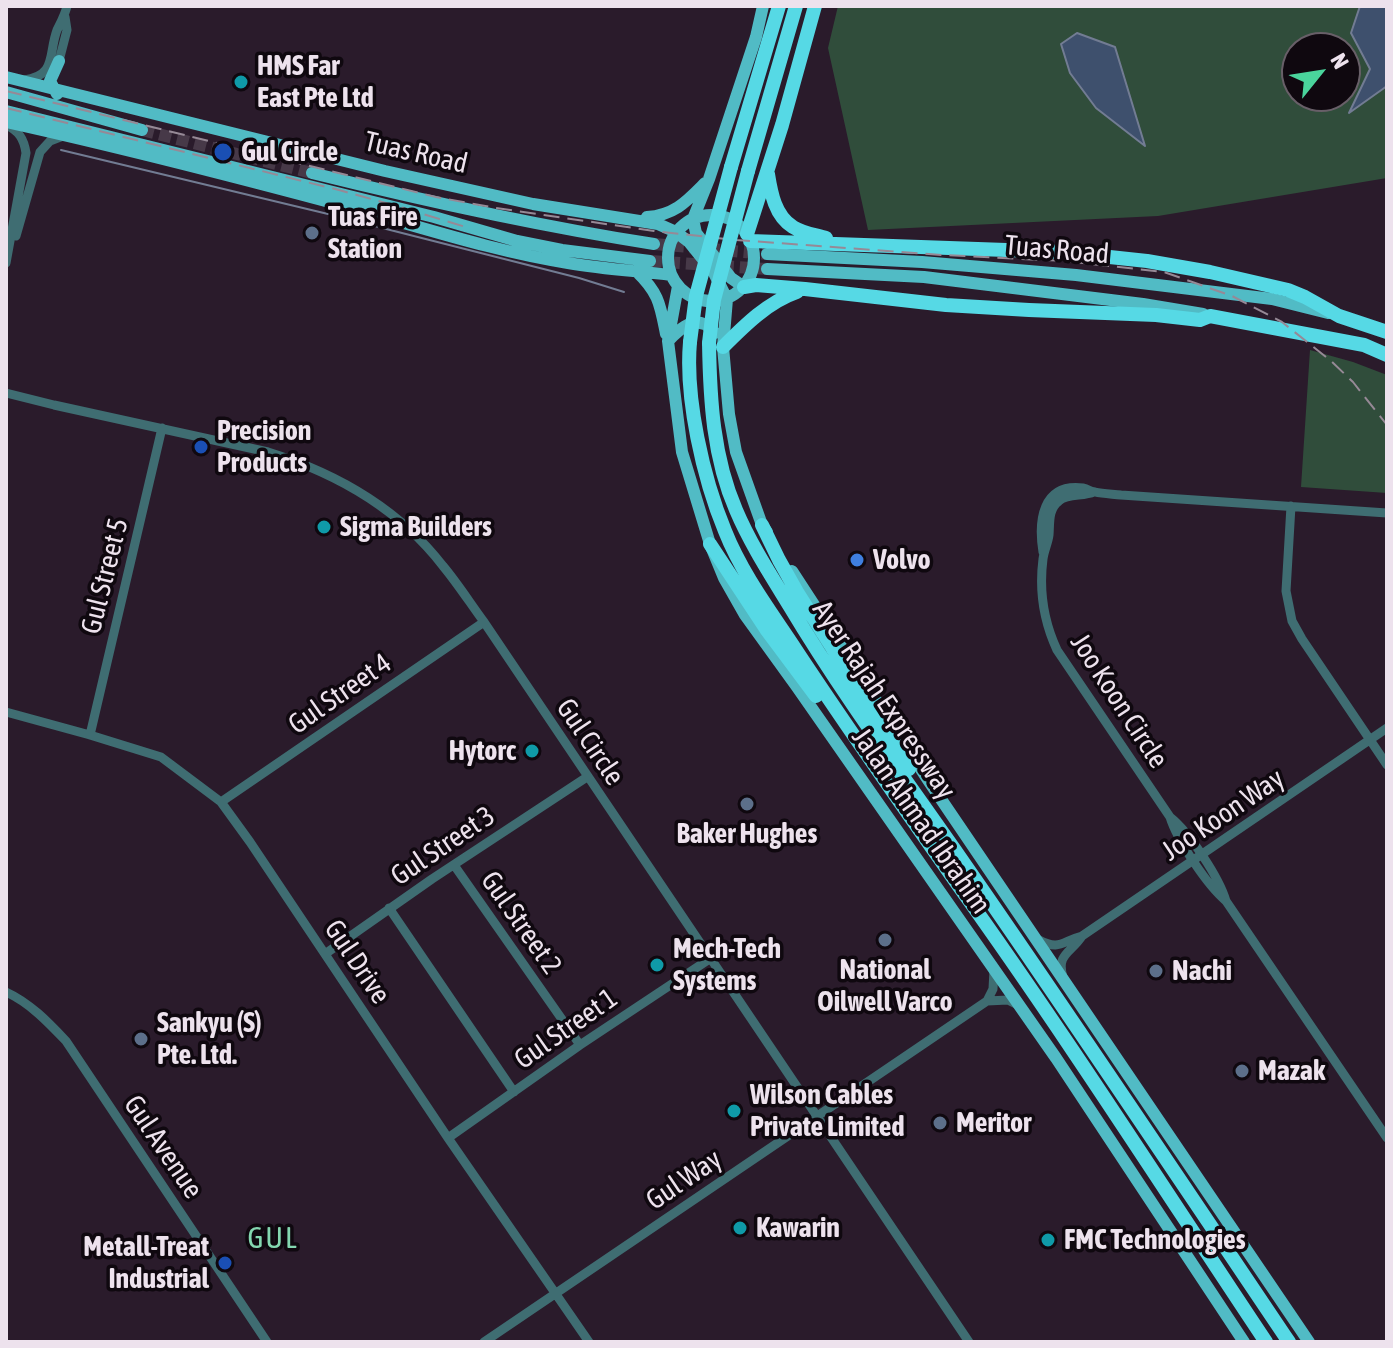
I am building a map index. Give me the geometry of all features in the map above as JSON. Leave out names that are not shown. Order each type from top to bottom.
[{"type":"highway","name":"Ayer Rajah Expressway","points":[[779,6],[696,296],[690,342],[691,400],[710,489],[725,532],[749,578],[847,728],[1025,979],[1266,1342]]},
{"type":"highway","name":"Ayer Rajah Expressway","points":[[796,6],[714,300],[716,345],[711,412],[724,478],[764,563],[819,654],[1289,1342]]},
{"type":"highway","points":[[815,6],[748,238],[1063,252],[1147,261],[1288,290],[1339,316],[1387,332]]},
{"type":"highway","points":[[767,172],[772,197],[781,215],[793,227],[837,243]]},
{"type":"highway","points":[[744,287],[805,289],[960,306],[1156,315],[1200,320],[1210,316],[1364,345],[1387,355]]},
{"type":"highway","points":[[716,345],[737,333],[773,303],[805,289]]},
{"type":"highway","points":[[762,525],[797,592],[974,879]]},
{"type":"highway","points":[[710,544],[766,629],[821,703],[835,720],[847,728]]},
{"type":"main road","points":[[744,287],[731,278],[696,233],[693,219],[756,37],[763,6]]},
{"type":"main road","points":[[59,61],[50,81],[53,90],[62,100],[91,110],[99,118]]},
{"type":"main road","points":[[59,61],[57,72],[60,80],[78,96]]},
{"type":"main road","name":"Tuas Road","points":[[11,79],[414,178],[533,204],[658,224],[676,232]]},
{"type":"main road","points":[[6,92],[142,130]]},
{"type":"main road","name":"Tuas Road","points":[[6,111],[434,217],[517,241],[650,261]]},
{"type":"main road","points":[[6,124],[67,136],[339,204],[474,242],[568,263],[636,271],[675,281],[698,300],[727,299],[744,287],[754,264],[754,252],[748,238],[740,227],[723,217],[712,215],[693,219],[676,232],[689,242],[714,273],[727,299]]},
{"type":"main road","name":"Tuas Road","points":[[312,173],[575,232],[654,244]]},
{"type":"main road","points":[[616,218],[661,216],[688,200],[709,179]]},
{"type":"main road","name":"Jalan Ahmad Ibrahim","points":[[676,232],[667,258],[675,281],[668,341],[682,452],[710,544],[724,578],[745,615],[1021,1007],[1244,1342]]},
{"type":"main road","name":"Tuas Road","points":[[767,254],[922,262],[1076,275],[1272,299],[1339,316]]},
{"type":"main road","name":"Tuas Road","points":[[767,269],[924,277],[1157,306],[1210,316]]},
{"type":"main road","points":[[636,271],[650,284],[658,298],[668,341],[686,326],[699,323],[705,324],[716,334],[716,345]]},
{"type":"main road","name":"Jalan Ahmad Ibrahim","points":[[727,299],[716,345],[736,452],[762,525],[920,767],[1309,1342]]},
{"type":"street","points":[[59,61],[67,30],[67,6]]},
{"type":"street","points":[[11,79],[42,75],[50,62],[57,30],[65,17]]},
{"type":"street","points":[[6,124],[19,134],[26,153],[9,252]]},
{"type":"street","points":[[6,263],[40,152],[50,141],[67,136]]},
{"type":"street","name":"Gul Circle","points":[[6,393],[292,459],[350,486],[374,501],[419,538],[484,622],[969,1342]]},
{"type":"street","name":"Gul Street 5","points":[[90,735],[162,428]]},
{"type":"street","name":"Joo Koon Circle","points":[[1387,515],[1094,492],[1085,488],[1065,489],[1056,492],[1046,503],[1040,538],[1044,555],[1042,596],[1057,650],[1170,817],[1174,829],[1198,858],[1215,892],[1226,901],[1387,1138]]},
{"type":"street","points":[[1291,506],[1286,591],[1292,621],[1387,765]]},
{"type":"street","name":"Gul Street 4","points":[[221,802],[484,622]]},
{"type":"street","name":"Gul Drive","points":[[6,712],[161,757],[221,802],[589,1342]]},
{"type":"street","name":"Joo Koon Way","points":[[1036,938],[1056,946],[1082,936],[1387,728]]},
{"type":"street","name":"Gul Street 3","points":[[325,954],[587,777]]},
{"type":"street","name":"Gul Street 2","points":[[454,865],[580,1045]]},
{"type":"street","points":[[389,908],[514,1092]]},
{"type":"street","name":"Joo Koon Way","points":[[1064,980],[1061,961],[1082,936]]},
{"type":"street","name":"Gul Street 1","points":[[448,1138],[711,958]]},
{"type":"street","points":[[993,966],[993,989],[987,1001],[1008,1000],[1021,1007]]},
{"type":"street","name":"Gul Avenue","points":[[6,992],[44,1018],[66,1041],[267,1342]]},
{"type":"street","name":"Gul Way","points":[[484,1342],[987,1001]]},
{"type":"green space","points":[[838,6],[1387,6],[1387,178],[1158,216],[868,230],[828,48]]},
{"type":"green space","points":[[1310,350],[1387,375],[1387,493],[1301,487]]},
{"type":"water","points":[[1360,6],[1387,6],[1387,86],[1361,104],[1361,88],[1370,69],[1361,52],[1361,32],[1351,32]]},
{"type":"water","points":[[1077,33],[1115,47],[1145,146],[1096,108],[1070,73],[1061,44]]},
{"type":"waterway","points":[[61,150],[328,214]]},
{"type":"waterway","points":[[343,218],[624,292]]},
{"type":"tunnel","points":[[142,130],[312,173]]},
{"type":"tunnel","points":[[654,244],[767,254]]},
{"type":"tunnel","points":[[650,261],[767,269]]},
{"type":"railway","points":[[6,91],[436,197],[496,208],[736,240],[1064,261],[1164,272],[1232,296],[1282,322],[1353,382],[1387,425]]},
{"type":"railway","points":[[6,108],[339,190],[469,228]]},
{"type":"place","name":"HMS Far East Pte Ltd","points":[[241,82]]},
{"type":"place","name":"Gul Circle","points":[[223,152]]},
{"type":"place","name":"Tuas Fire Station","points":[[312,233]]},
{"type":"place","name":"Precision Products","points":[[201,447]]},
{"type":"place","name":"Sigma Builders","points":[[324,527]]},
{"type":"place","name":"Volvo","points":[[857,560]]},
{"type":"place","name":"Hytorc","points":[[532,751]]},
{"type":"place","name":"Baker Hughes","points":[[747,804]]},
{"type":"place","name":"National Oilwell Varco","points":[[885,940]]},
{"type":"place","name":"Mech-Tech Systems","points":[[657,965]]},
{"type":"place","name":"Nachi","points":[[1156,971]]},
{"type":"place","name":"Sankyu (S) Pte. Ltd.","points":[[141,1039]]},
{"type":"place","name":"Mazak","points":[[1242,1071]]},
{"type":"place","name":"Wilson Cables Private Limited","points":[[734,1111]]},
{"type":"place","name":"Meritor","points":[[940,1123]]},
{"type":"place","name":"Kawarin","points":[[740,1228]]},
{"type":"place","name":"FMC Technologies","points":[[1048,1240]]},
{"type":"place","name":"Metall-Treat Industrial","points":[[225,1263]]},
{"type":"district","name":"GUL","points":[[273,1239]]}]
